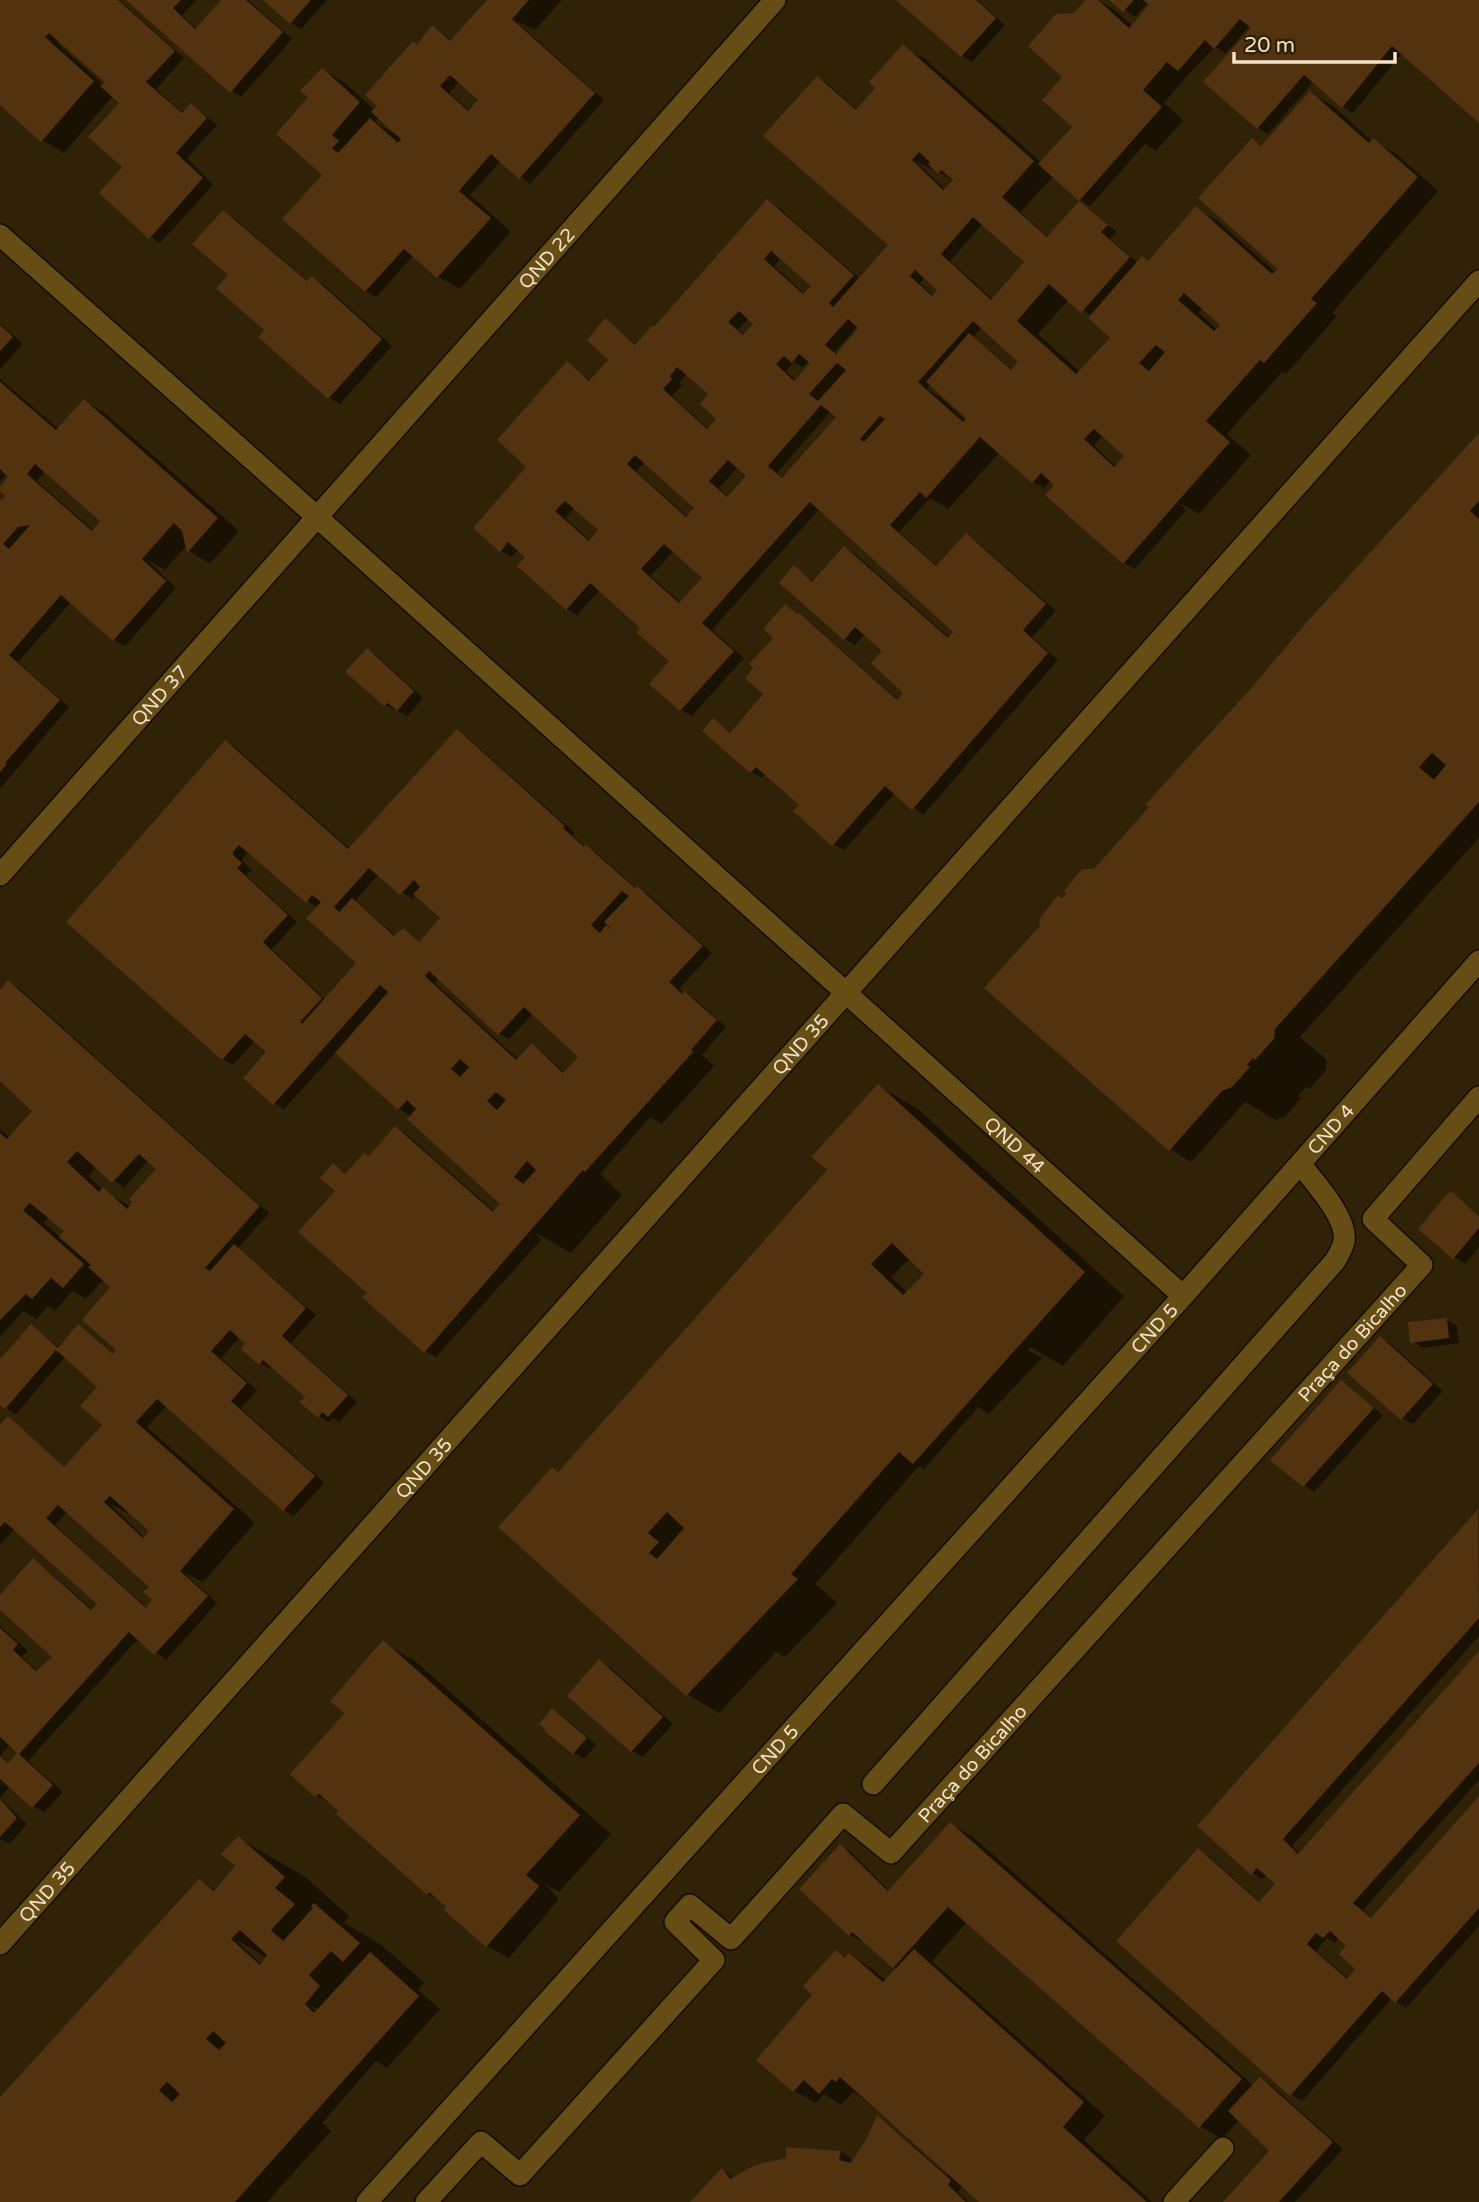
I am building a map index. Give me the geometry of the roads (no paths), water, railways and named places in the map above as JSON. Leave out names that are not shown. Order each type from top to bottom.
[{"type":"street","name":"QND 22","points":[[316,516],[775,0]]},
{"type":"street","name":"QND 44","points":[[0,235],[1183,1297]]},
{"type":"street","name":"QND 35","points":[[0,1944],[1479,281]]},
{"type":"street","name":"QND 37","points":[[0,875],[316,516]]},
{"type":"street","name":"CND 4","points":[[1183,1297],[1479,961]]},
{"type":"street","name":"Praça do Bicalho","points":[[426,2202],[481,2142],[520,2175],[714,1959],[675,1922],[690,1905],[730,1939],[842,1814],[891,1853],[1422,1265],[1373,1219],[1479,1097]]},
{"type":"street","points":[[873,1784],[1335,1261],[1344,1242],[1344,1227],[1334,1208],[1301,1165]]},
{"type":"street","name":"CND 5","points":[[367,2202],[1183,1297]]},
{"type":"street","points":[[1174,2202],[1223,2148]]}]
